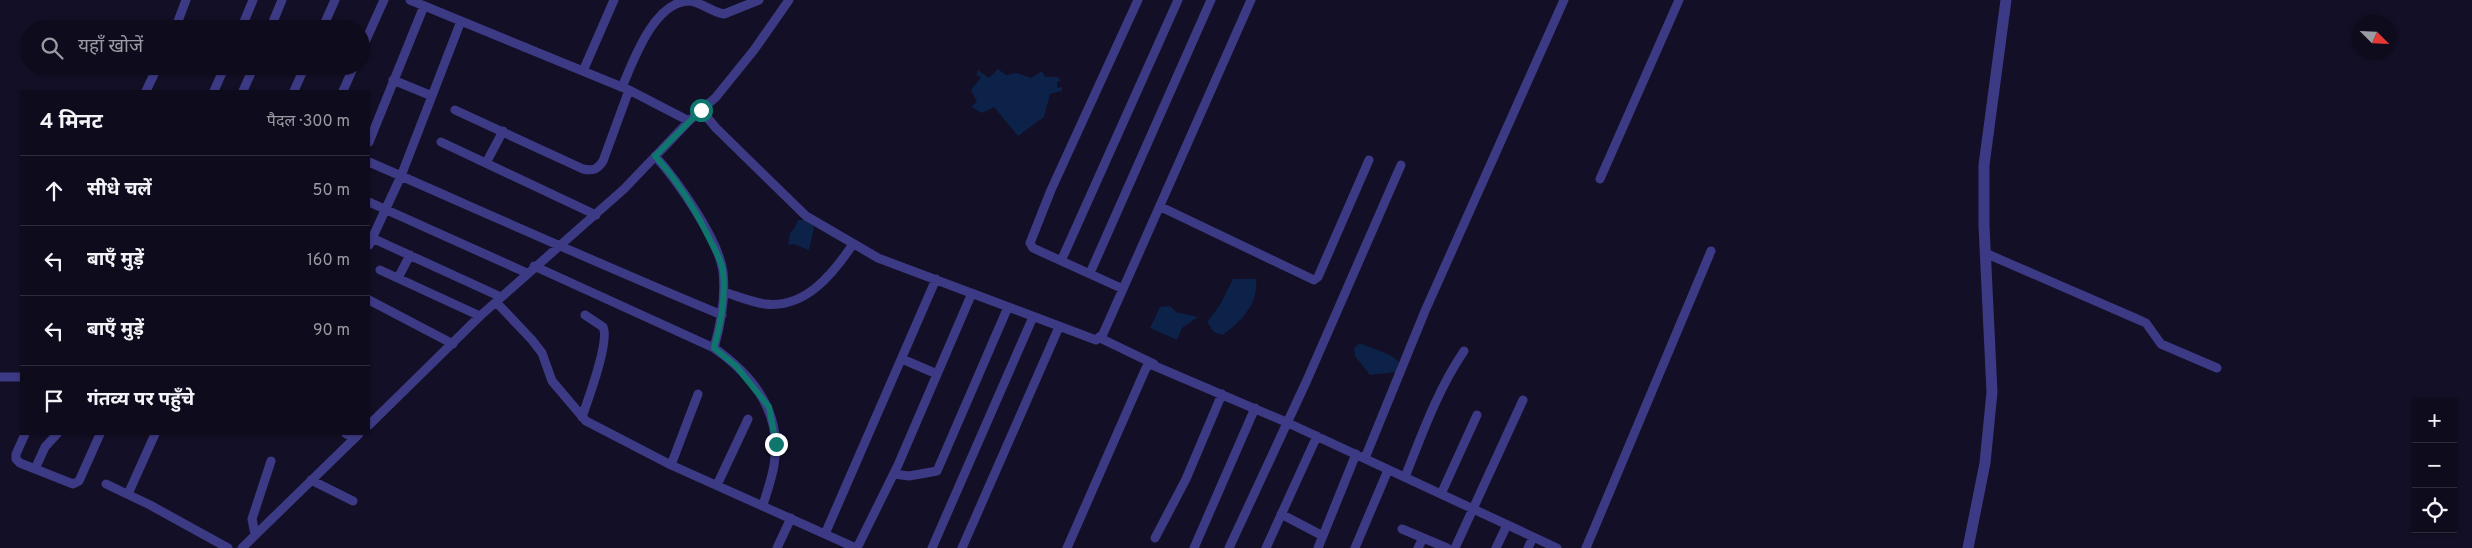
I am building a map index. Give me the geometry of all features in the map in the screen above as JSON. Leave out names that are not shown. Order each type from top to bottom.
[{"type":"street","points":[[178,20],[186,0]]},
{"type":"street","points":[[245,20],[253,0]]},
{"type":"street","points":[[274,20],[282,0]]},
{"type":"street","points":[[326,20],[335,0]]},
{"type":"street","points":[[370,31],[384,0]]},
{"type":"street","points":[[410,0],[625,89],[689,121]]},
{"type":"street","points":[[582,71],[614,0]]},
{"type":"street","points":[[455,110],[583,169],[592,171],[598,168],[603,161],[625,89],[649,28],[677,4],[688,1],[724,14],[759,0]]},
{"type":"street","points":[[370,424],[526,273],[596,215],[732,79],[788,0]]},
{"type":"street","points":[[1123,289],[1033,248],[1030,243],[1050,190],[1138,0]]},
{"type":"street","points":[[1062,261],[1178,0]]},
{"type":"street","points":[[1090,274],[1212,0]]},
{"type":"street","points":[[1100,338],[1161,207],[1251,0]]},
{"type":"street","points":[[1365,458],[1425,311],[1564,0]]},
{"type":"street","points":[[1600,179],[1679,0]]},
{"type":"street","points":[[1968,548],[1985,463],[1992,392],[1985,253],[1984,165],[2006,0]]},
{"type":"street","points":[[370,139],[424,6]]},
{"type":"street","points":[[461,21],[401,176],[370,242],[410,256],[498,299],[542,352],[552,381],[582,417],[617,439],[856,548],[894,474],[972,293]]},
{"type":"street","points":[[146,90],[154,75]]},
{"type":"street","points":[[214,90],[221,75]]},
{"type":"street","points":[[244,90],[250,75]]},
{"type":"street","points":[[294,90],[301,75]]},
{"type":"street","points":[[343,90],[350,75]]},
{"type":"street","points":[[393,80],[432,96]]},
{"type":"street","points":[[701,110],[716,128],[806,216],[878,258],[1090,339],[1100,338],[1365,458],[1557,548]]},
{"type":"street","points":[[486,163],[503,131]]},
{"type":"street","points":[[441,142],[596,215]]},
{"type":"street","points":[[655,156],[681,186],[698,216],[723,270],[722,315],[714,348]]},
{"type":"street","points":[[1161,207],[1314,280],[1318,277],[1369,160]]},
{"type":"street","points":[[370,162],[558,246],[722,315]]},
{"type":"street","points":[[1229,548],[1314,364],[1401,165]]},
{"type":"street","points":[[370,202],[526,273]]},
{"type":"street","points":[[724,292],[762,304],[782,304],[799,298],[821,285],[837,268],[853,244]]},
{"type":"street","points":[[1586,548],[1711,251]]},
{"type":"street","points":[[1985,253],[2146,323],[2161,344],[2217,368]]},
{"type":"street","points":[[398,278],[410,256]]},
{"type":"street","points":[[534,266],[714,348],[736,366],[769,407],[776,444],[774,465],[763,505]]},
{"type":"street","points":[[380,270],[480,316]]},
{"type":"street","points":[[825,534],[936,279]]},
{"type":"street","points":[[370,301],[453,344]]},
{"type":"street","points":[[894,474],[909,476],[937,471],[1008,307]]},
{"type":"street","points":[[582,417],[592,392],[606,332],[603,327],[585,315]]},
{"type":"street","points":[[932,548],[1034,317]]},
{"type":"street","points":[[962,548],[1059,327]]},
{"type":"street","points":[[1405,477],[1436,400],[1464,351]]},
{"type":"street","points":[[902,359],[938,374]]},
{"type":"street","points":[[1067,548],[1146,368],[1150,364],[1154,364]]},
{"type":"street","points":[[0,377],[20,377]]},
{"type":"street","points":[[671,465],[698,394]]},
{"type":"street","points":[[1155,538],[1186,480],[1222,394]]},
{"type":"street","points":[[1455,548],[1522,400]]},
{"type":"street","points":[[1194,548],[1255,408]]},
{"type":"street","points":[[1440,494],[1478,415]]},
{"type":"street","points":[[717,485],[748,419]]},
{"type":"street","points":[[25,435],[16,454],[16,459],[35,469],[73,484],[77,484],[84,472],[100,435]]},
{"type":"street","points":[[35,469],[48,441],[56,435]]},
{"type":"street","points":[[128,494],[155,435]]},
{"type":"street","points":[[242,548],[357,436]]},
{"type":"street","points":[[1266,548],[1317,436]]},
{"type":"street","points":[[1318,548],[1356,454]]},
{"type":"street","points":[[255,534],[252,519],[271,461]]},
{"type":"street","points":[[1355,548],[1388,470]]},
{"type":"street","points":[[311,480],[353,501]]},
{"type":"street","points":[[106,484],[228,548]]},
{"type":"street","points":[[1281,514],[1323,536]]},
{"type":"street","points":[[777,548],[791,518]]},
{"type":"street","points":[[1496,548],[1506,525]]},
{"type":"street","points":[[1402,529],[1447,548]]},
{"type":"street","points":[[1528,548],[1533,537]]},
{"type":"street","points":[[1418,548],[1423,538]]},
{"type":"water","points":[[998,69],[1006,75],[1017,73],[1031,78],[1042,71],[1045,77],[1057,77],[1061,80],[1057,82],[1057,88],[1062,87],[1062,91],[1050,94],[1044,117],[1018,136],[994,107],[982,113],[971,107],[977,102],[971,90],[981,77],[976,75],[978,70],[989,78]]},
{"type":"water","points":[[798,220],[809,220],[814,228],[809,250],[794,244],[788,245],[790,233]]},
{"type":"water","points":[[1233,279],[1256,279],[1255,296],[1242,318],[1223,335],[1214,332],[1207,322],[1220,305]]},
{"type":"water","points":[[1170,306],[1176,312],[1198,317],[1182,328],[1177,340],[1150,328],[1160,307]]},
{"type":"water","points":[[1360,343],[1396,359],[1399,362],[1396,372],[1370,375],[1355,356],[1354,348]]},
{"type":"route","points":[[701,110],[655,156],[681,186],[717,253],[723,270],[724,298],[721,326],[714,348],[736,366],[769,407],[776,444]]}]
